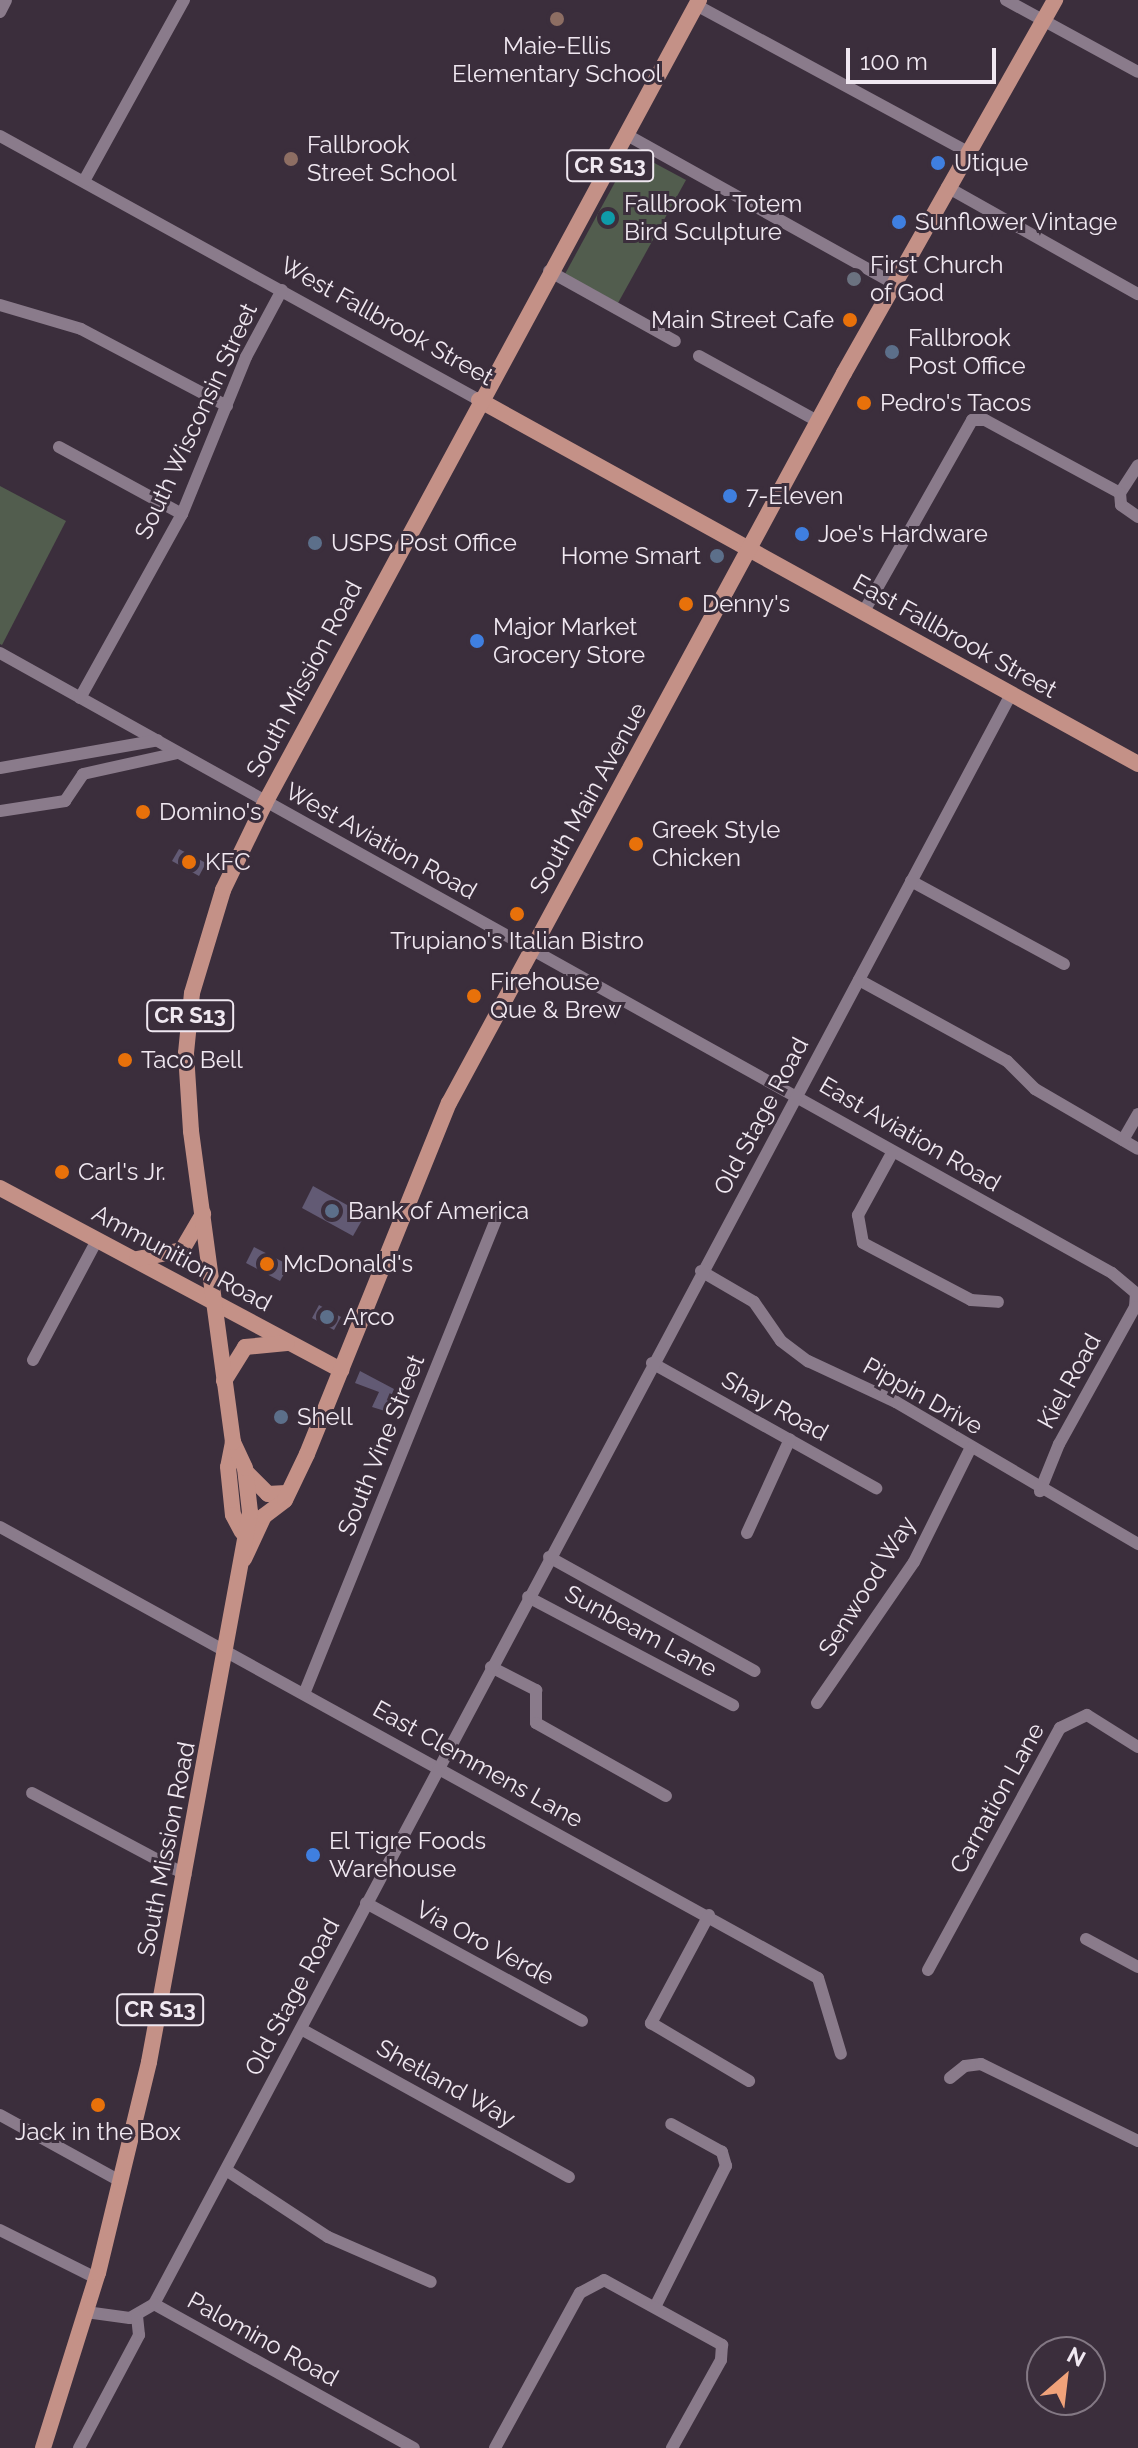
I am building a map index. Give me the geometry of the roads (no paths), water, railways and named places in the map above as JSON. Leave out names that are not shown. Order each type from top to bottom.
[{"type":"main road","name":"South Main Avenue","points":[[1040,18],[1044,0]]},
{"type":"main road","name":"South Main Avenue","points":[[240,1568],[264,1516],[286,1493],[341,1370],[449,1103],[817,421],[1040,18],[1055,0]]},
{"type":"main road","name":"South Mission Road","points":[[43,2448],[86,2312],[122,2182],[186,1875],[227,1652],[240,1568],[242,1532],[250,1512],[245,1468],[233,1442],[224,1381],[188,1089],[192,993],[223,890],[265,803],[479,400],[698,3]]},
{"type":"main road","name":"West Fallbrook Street","points":[[479,400],[749,550]]},
{"type":"main road","name":"East Fallbrook Street","points":[[749,550],[1138,764]]},
{"type":"main road","name":"Ammunition Road","points":[[0,1188],[341,1370]]},
{"type":"main road","points":[[132,1258],[178,1253],[203,1213]]},
{"type":"main road","points":[[224,1381],[245,1347],[289,1343]]},
{"type":"main road","name":"South Mission Road","points":[[233,1442],[228,1467],[233,1515],[242,1532]]},
{"type":"main road","points":[[245,1468],[260,1490],[286,1493]]},
{"type":"street","points":[[0,12],[6,0]]},
{"type":"street","points":[[84,181],[184,0]]},
{"type":"street","points":[[1006,0],[1138,72]]},
{"type":"street","points":[[698,3],[966,151]]},
{"type":"street","points":[[627,135],[895,284]]},
{"type":"street","name":"West Fallbrook Street","points":[[0,136],[479,400]]},
{"type":"street","points":[[947,187],[1138,294]]},
{"type":"street","points":[[549,271],[675,341]]},
{"type":"street","name":"South Wisconsin Street","points":[[80,698],[182,514],[227,406],[282,290]]},
{"type":"street","points":[[0,305],[81,329],[227,406]]},
{"type":"street","points":[[699,356],[817,421]]},
{"type":"street","points":[[863,613],[972,420],[985,420],[1120,493]]},
{"type":"street","points":[[59,447],[182,514]]},
{"type":"street","points":[[1138,465],[1120,493],[1121,505],[1138,517]]},
{"type":"street","name":"West Aviation Road","points":[[0,653],[265,803],[533,948]]},
{"type":"street","name":"Old Stage Road","points":[[154,2304],[652,1363],[1011,694]]},
{"type":"street","points":[[0,768],[158,740]]},
{"type":"street","points":[[0,811],[65,801],[83,774],[178,753]]},
{"type":"street","points":[[911,881],[1064,964]]},
{"type":"street","name":"East Aviation Road","points":[[533,948],[799,1094],[892,1153],[1112,1273],[1136,1293]]},
{"type":"street","points":[[859,980],[1007,1061],[1035,1089],[1138,1149]]},
{"type":"street","points":[[1123,1140],[1138,1114]]},
{"type":"street","points":[[892,1153],[858,1215],[863,1243],[971,1300],[998,1302]]},
{"type":"street","name":"South Vine Street","points":[[304,1694],[499,1212]]},
{"type":"street","points":[[33,1360],[97,1240]]},
{"type":"street","name":"Pippin Drive","points":[[701,1271],[754,1302],[781,1341],[808,1361],[896,1402],[1040,1491],[1138,1544]]},
{"type":"street","name":"Kiel Road","points":[[1040,1491],[1059,1444],[1135,1307],[1136,1293]]},
{"type":"street","name":"Shay Road","points":[[652,1363],[876,1488]]},
{"type":"street","points":[[747,1533],[790,1439]]},
{"type":"street","name":"Senwood Way","points":[[817,1703],[914,1562],[971,1447]]},
{"type":"street","name":"East Clemmens Lane","points":[[0,1527],[439,1766],[818,1978],[841,2054]]},
{"type":"street","points":[[549,1557],[755,1671]]},
{"type":"street","name":"Sunbeam Lane","points":[[528,1597],[733,1705]]},
{"type":"street","points":[[491,1667],[536,1690],[536,1723],[666,1796]]},
{"type":"street","name":"Carnation Lane","points":[[928,1970],[1060,1728],[1087,1715],[1138,1747]]},
{"type":"street","points":[[32,1793],[186,1875]]},
{"type":"street","name":"Via Oro Verde","points":[[366,1903],[582,2021]]},
{"type":"street","points":[[709,1915],[651,2023],[749,2081]]},
{"type":"street","points":[[1086,1939],[1138,1967]]},
{"type":"street","name":"Shetland Way","points":[[301,2029],[569,2177]]},
{"type":"street","points":[[950,2078],[965,2066],[981,2064],[1138,2141]]},
{"type":"street","points":[[0,2115],[122,2182]]},
{"type":"street","points":[[656,2305],[726,2166],[722,2152],[671,2124]]},
{"type":"street","points":[[226,2170],[328,2237],[431,2282]]},
{"type":"street","points":[[0,2230],[96,2278]]},
{"type":"street","points":[[495,2448],[580,2293],[599,2281],[656,2305],[716,2339],[723,2350],[672,2448]]},
{"type":"street","name":"Palomino Road","points":[[137,2315],[154,2304],[414,2448]]},
{"type":"street","points":[[79,2448],[139,2335],[137,2315],[86,2312]]},
{"type":"place","name":"Maie-Ellis Elementary School","points":[[557,19]]},
{"type":"place","name":"Fallbrook Street School","points":[[291,159]]},
{"type":"place","name":"Utique","points":[[938,163]]},
{"type":"place","name":"Fallbrook Totem Bird Sculpture","points":[[608,218]]},
{"type":"place","name":"Sunflower Vintage","points":[[899,222]]},
{"type":"place","name":"First Church of God","points":[[854,279]]},
{"type":"place","name":"Main Street Cafe","points":[[850,320]]},
{"type":"place","name":"Fallbrook Post Office","points":[[892,352]]},
{"type":"place","name":"Pedro's Tacos","points":[[864,403]]},
{"type":"place","name":"7-Eleven","points":[[730,496]]},
{"type":"place","name":"Joe's Hardware","points":[[802,534]]},
{"type":"place","name":"USPS Post Office","points":[[315,543]]},
{"type":"place","name":"Home Smart","points":[[717,556]]},
{"type":"place","name":"Denny's","points":[[686,604]]},
{"type":"place","name":"Major Market Grocery Store","points":[[477,641]]},
{"type":"place","name":"Domino's","points":[[143,812]]},
{"type":"place","name":"Greek Style Chicken","points":[[636,844]]},
{"type":"place","name":"KFC","points":[[189,862]]},
{"type":"place","name":"Trupiano's Italian Bistro","points":[[517,914]]},
{"type":"place","name":"Firehouse Que & Brew","points":[[474,996]]},
{"type":"place","name":"Taco Bell","points":[[125,1060]]},
{"type":"place","name":"Carl's Jr.","points":[[62,1172]]},
{"type":"place","name":"Bank of America","points":[[332,1211]]},
{"type":"place","name":"McDonald's","points":[[267,1264]]},
{"type":"place","name":"Arco","points":[[327,1317]]},
{"type":"place","name":"Shell","points":[[281,1417]]},
{"type":"place","name":"El Tigre Foods Warehouse","points":[[313,1855]]},
{"type":"place","name":"Jack in the Box","points":[[98,2105]]}]
